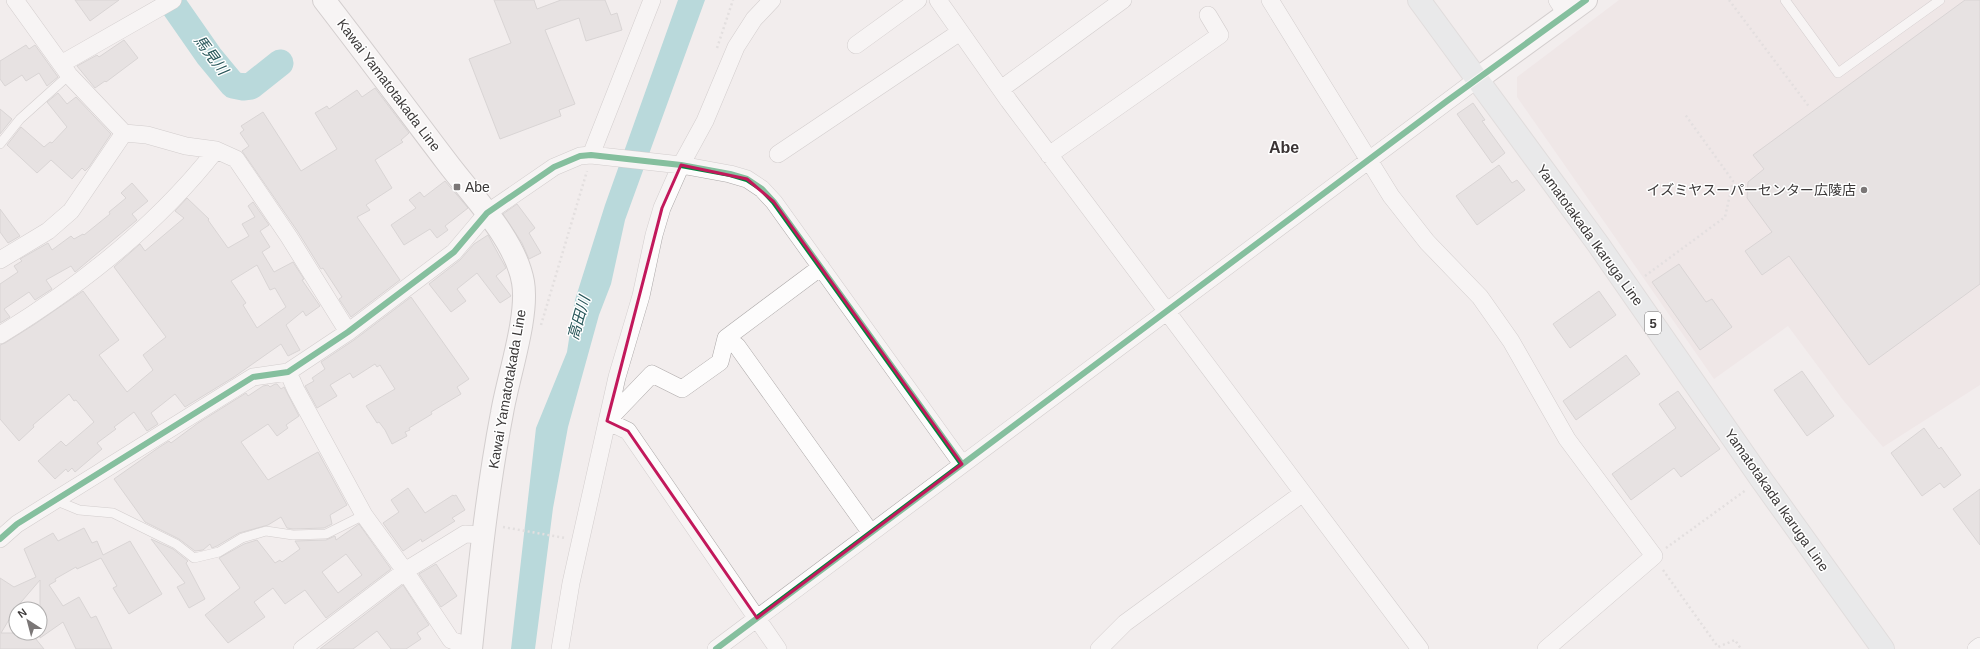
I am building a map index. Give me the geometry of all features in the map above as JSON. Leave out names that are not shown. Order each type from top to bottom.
[{"type":"main road","name":"Yamatotakada Ikaruga Line","points":[[1419,0],[1476,80],[1603,250],[1761,479],[1883,649]]},
{"type":"main road","points":[[1476,80],[1562,7],[1586,0]]},
{"type":"main road","name":"Kawai Yamatotakada Line","points":[[329,2],[487,213],[516,259],[523,283],[523,306],[519,335],[502,412],[492,535],[472,648]]},
{"type":"street","points":[[15,0],[65,70],[124,133],[147,135],[186,146],[216,150],[236,159],[348,332]]},
{"type":"street","points":[[595,155],[652,0]]},
{"type":"street","points":[[560,649],[571,583],[617,377],[641,296],[654,235],[662,208],[677,165],[705,121],[736,47],[754,19],[772,0]]},
{"type":"street","points":[[856,45],[918,0]]},
{"type":"street","points":[[938,0],[1049,155],[1420,649]]},
{"type":"street","points":[[1001,90],[1123,0]]},
{"type":"street","points":[[1270,0],[1367,161],[1407,218],[1427,242],[1480,297],[1512,341],[1567,439],[1654,556],[1546,649]]},
{"type":"street","points":[[65,70],[170,2]]},
{"type":"street","points":[[1049,155],[1220,35],[1208,15]]},
{"type":"street","points":[[778,154],[960,32]]},
{"type":"street","points":[[716,649],[1476,80]]},
{"type":"street","points":[[0,260],[48,231],[71,211],[124,133]]},
{"type":"street","points":[[0,335],[27,319],[99,266],[163,210],[216,150]]},
{"type":"street","points":[[0,539],[17,524],[57,501],[253,376],[288,372],[348,332],[454,252],[487,213],[554,167],[580,156],[595,155],[677,165],[747,179],[762,189],[774,202],[962,464]]},
{"type":"street","points":[[607,421],[652,374],[682,389],[720,362],[726,338],[820,267]]},
{"type":"street","points":[[726,338],[737,346],[871,532]]},
{"type":"street","points":[[288,372],[296,390],[364,515],[405,571],[451,640],[472,648]]},
{"type":"street","points":[[607,421],[628,431],[778,649]]},
{"type":"street","points":[[1100,649],[1125,623],[1303,493]]},
{"type":"street","points":[[302,649],[405,571],[465,534],[492,535]]},
{"type":"street","points":[[1976,649],[1980,646]]},
{"type":"lane","points":[[1784,0],[1838,73],[1940,0]]},
{"type":"lane","points":[[0,144],[20,119],[65,70]]},
{"type":"lane","points":[[57,501],[79,510],[113,513],[176,544],[194,558],[219,552],[242,538],[266,531],[293,536],[326,534],[364,515]]},
{"type":"path","points":[[1729,0],[1810,108]]},
{"type":"path","points":[[1645,276],[1725,216],[1733,181],[1684,113]]},
{"type":"path","points":[[539,333],[595,155]]},
{"type":"path","points":[[1741,649],[1735,640],[1718,647],[1654,556],[1761,479]]},
{"type":"path","points":[[492,535],[503,521]]},
{"type":"path","points":[[505,528],[572,539]]},
{"type":"highlighted area","points":[[681,165],[747,179],[774,202],[962,464],[757,618],[628,431],[607,421],[662,208]]},
{"type":"shaded area","points":[[1619,0],[1980,0],[1980,385],[1883,447],[1843,400],[1788,326],[1714,379],[1517,97],[1517,77]]},
{"type":"water","name":"高田川","points":[[678,0],[705,0],[625,220],[611,284],[599,315],[568,427],[553,508],[535,649],[511,649],[536,428],[567,352],[575,300],[605,205]]},
{"type":"building","points":[[75,0],[119,0],[90,21]]},
{"type":"building","points":[[494,0],[534,0],[537,9],[561,0],[605,0],[611,15],[617,13],[622,30],[586,41],[579,18],[545,30],[575,104],[559,110],[561,116],[500,139],[469,59],[511,43]]},
{"type":"building","name":"イズミヤスーパーセンター広陵店","points":[[1965,0],[1980,0],[1980,284],[1869,365],[1789,256],[1762,275],[1745,251],[1772,232],[1747,198],[1748,182],[1764,169],[1753,155]]},
{"type":"building","points":[[124,40],[138,58],[106,82],[105,81],[95,88],[77,66],[97,55],[99,57]]},
{"type":"building","points":[[26,45],[29,49],[35,45],[58,77],[47,86],[39,73],[26,81],[22,75],[5,86],[0,79],[0,61]]},
{"type":"building","points":[[375,88],[409,133],[401,140],[403,142],[375,160],[392,188],[366,205],[370,210],[357,217],[400,280],[351,317],[339,299],[342,297],[323,268],[321,269],[298,232],[242,151],[249,146],[240,133],[244,130],[241,126],[263,112],[301,171],[337,149],[315,113],[327,106],[329,109],[357,90],[362,97]]},
{"type":"building","points":[[58,93],[67,104],[76,97],[111,134],[89,167],[85,171],[82,168],[72,179],[51,160],[37,173],[7,145],[21,127],[44,147],[50,142],[52,143],[67,127],[47,102]]},
{"type":"building","points":[[1473,103],[1485,120],[1482,121],[1505,153],[1492,163],[1457,114]]},
{"type":"building","points":[[0,109],[12,119],[0,134]]},
{"type":"building","points":[[1499,165],[1512,183],[1517,180],[1525,190],[1477,225],[1456,196]]},
{"type":"building","points":[[445,181],[468,208],[445,226],[448,230],[437,238],[430,229],[404,245],[391,225],[416,208],[409,200],[420,192],[424,197]]},
{"type":"building","points":[[132,183],[148,201],[132,214],[137,220],[75,272],[71,266],[46,280],[52,289],[35,300],[29,292],[4,309],[10,317],[0,323],[0,284],[18,272],[14,266],[22,261],[20,259],[48,243],[52,250],[71,236],[74,239],[83,234],[84,235],[110,214],[109,212],[126,198],[121,193]]},
{"type":"building","points":[[187,198],[209,219],[208,220],[228,248],[249,236],[242,224],[255,217],[248,206],[253,202],[269,225],[260,231],[270,247],[262,252],[274,272],[293,262],[304,279],[302,280],[320,306],[306,316],[303,311],[286,325],[300,350],[288,356],[281,344],[234,377],[185,407],[175,394],[151,413],[158,424],[147,431],[134,412],[114,427],[116,429],[97,443],[102,449],[75,472],[72,468],[68,472],[66,469],[55,479],[38,461],[61,441],[66,446],[94,422],[76,400],[74,401],[69,394],[33,425],[34,427],[19,441],[0,419],[0,345],[35,324],[83,291],[119,340],[99,355],[127,392],[153,370],[143,355],[166,337],[114,267],[140,244],[145,251],[184,218],[175,211]],"holes":[[[257,265],[270,290],[275,288],[286,307],[257,328],[243,305],[246,303],[231,281]]]},
{"type":"building","points":[[517,204],[535,228],[529,233],[541,253],[529,259],[522,243],[503,214]]},
{"type":"building","points":[[0,209],[20,236],[8,243],[0,232]]},
{"type":"building","points":[[488,235],[506,268],[496,276],[511,296],[500,303],[477,273],[457,289],[466,301],[451,312],[429,284],[460,260],[474,244]]},
{"type":"building","points":[[1679,264],[1706,302],[1712,299],[1732,327],[1700,350],[1652,282]]},
{"type":"building","points":[[1599,291],[1616,315],[1570,348],[1553,324]]},
{"type":"building","points":[[411,297],[469,379],[457,387],[461,394],[431,412],[432,414],[405,432],[407,436],[392,444],[385,430],[379,422],[377,423],[366,406],[395,389],[380,365],[377,367],[375,364],[353,378],[350,373],[330,385],[337,396],[317,408],[305,386],[314,381],[312,378],[325,369],[321,362],[354,340]]},
{"type":"building","points":[[1626,355],[1640,374],[1576,420],[1563,401]]},
{"type":"building","points":[[1802,371],[1834,416],[1807,436],[1774,390]]},
{"type":"building","points":[[277,384],[281,389],[284,387],[299,416],[286,425],[288,428],[277,436],[268,424],[241,442],[268,480],[318,452],[347,505],[330,515],[332,524],[324,528],[293,529],[287,528],[281,517],[268,525],[239,533],[212,548],[210,544],[203,550],[195,551],[179,539],[145,522],[114,479],[158,448],[169,441],[171,443],[198,423],[246,393],[248,396],[263,386],[268,385],[270,387]]},
{"type":"building","points":[[1678,391],[1720,449],[1681,477],[1674,468],[1631,500],[1612,474],[1676,428],[1659,404]]},
{"type":"building","points":[[1924,428],[1939,449],[1941,447],[1961,475],[1944,488],[1940,483],[1922,496],[1891,453]]},
{"type":"building","points":[[408,488],[425,513],[453,495],[456,495],[465,510],[452,518],[455,521],[422,542],[421,539],[403,551],[383,523],[399,512],[391,500]]},
{"type":"building","points":[[1980,489],[1980,545],[1953,509]]},
{"type":"building","points":[[359,524],[391,569],[326,618],[305,590],[285,604],[273,588],[254,602],[265,617],[228,643],[205,615],[240,588],[219,558],[244,544],[257,540],[275,563],[280,560],[282,562],[300,549],[295,541],[326,540],[335,536],[336,540]],"holes":[[[346,554],[362,575],[338,593],[322,572]]]},
{"type":"building","points":[[84,528],[92,543],[97,541],[103,555],[130,541],[162,594],[129,614],[113,588],[117,586],[101,558],[77,569],[76,567],[55,579],[56,581],[49,585],[63,606],[79,597],[91,618],[96,616],[112,649],[76,649],[63,622],[48,632],[48,601],[40,601],[40,580],[22,601],[8,601],[8,621],[1,633],[8,633],[8,641],[38,641],[44,649],[0,649],[0,578],[14,587],[36,577],[24,549],[53,533],[58,541]]},
{"type":"building","points":[[151,539],[173,549],[188,561],[186,563],[205,599],[189,608],[177,587],[185,583]]},
{"type":"building","points":[[436,564],[457,596],[441,607],[419,574]]},
{"type":"building","points":[[403,585],[429,625],[417,633],[421,639],[406,649],[391,649],[377,631],[353,649],[320,649]]},
{"type":"waterway","name":"馬見川","points":[[170,0],[209,56],[233,85],[243,87],[251,86],[280,63]]},
{"type":"cycle path","points":[[716,649],[1447,101],[1586,0]]},
{"type":"cycle path","points":[[0,539],[17,524],[253,377],[288,372],[348,332],[454,252],[487,213],[554,167],[580,156],[591,155],[681,165],[730,174],[747,179],[762,189],[774,202],[962,464]]},
{"type":"place","name":"Abe","points":[[457,187]]},
{"type":"place","name":"イズミヤスーパーセンター広陵店","points":[[1864,190]]},
{"type":"district","name":"Abe","points":[[1284,147]]}]
